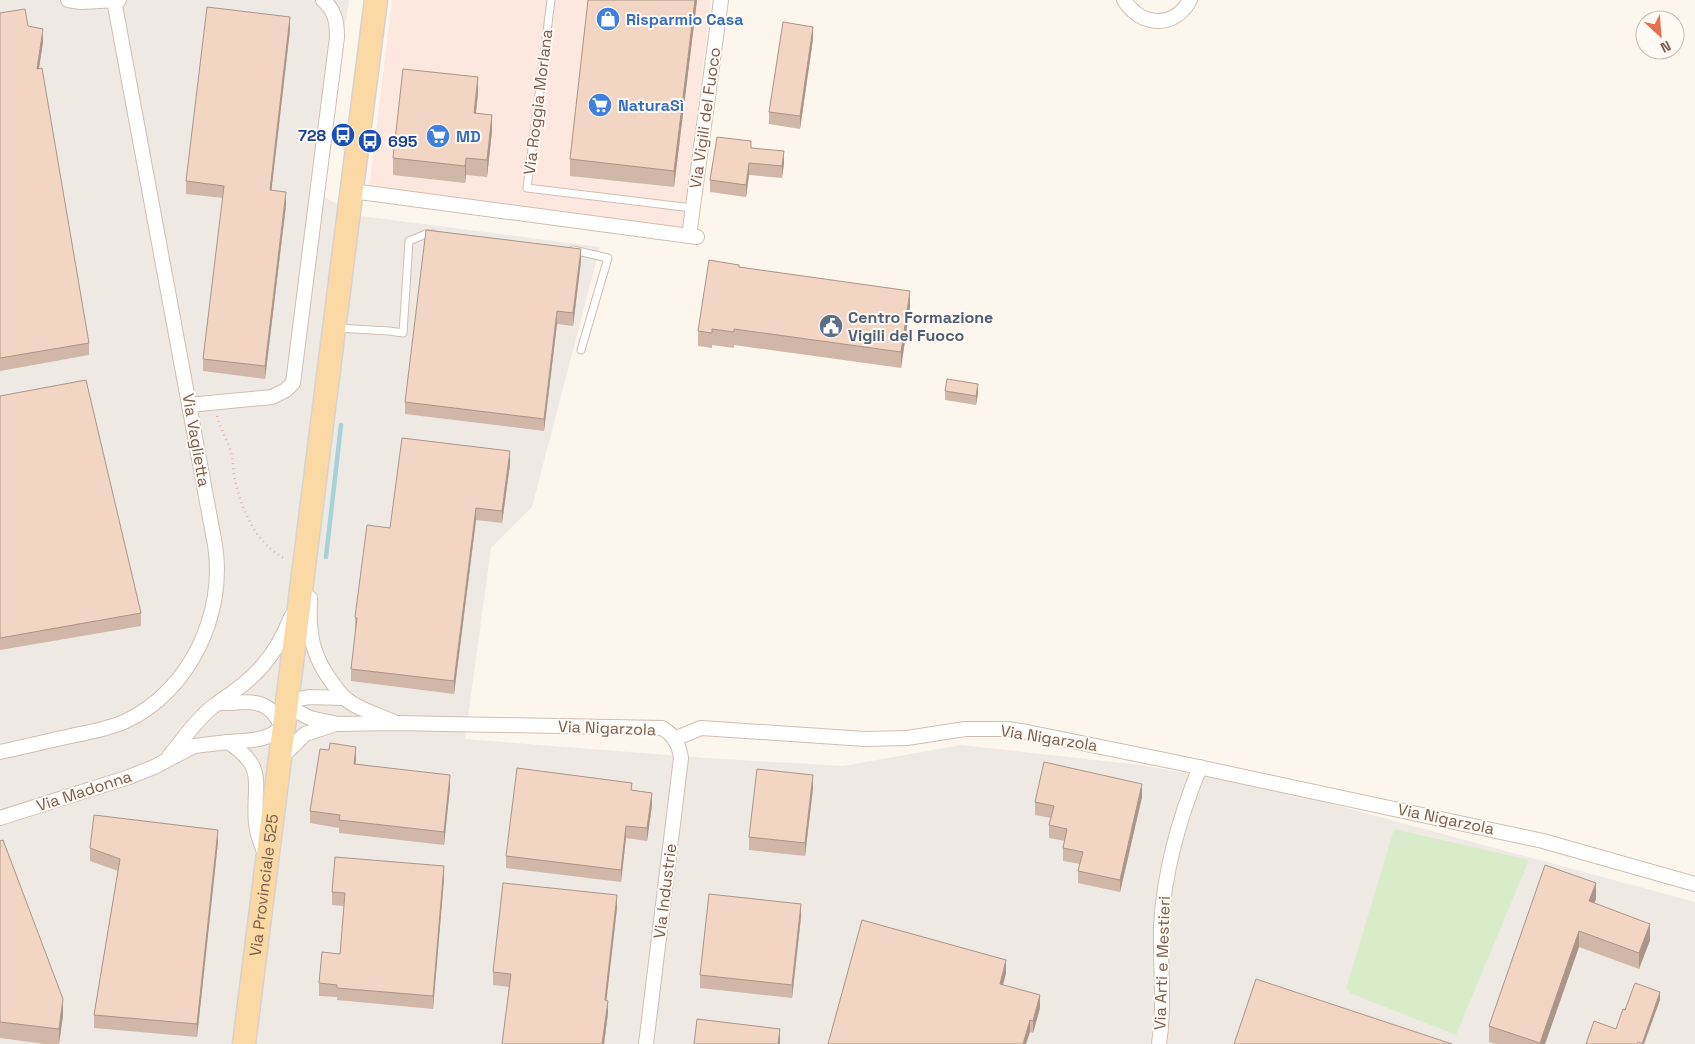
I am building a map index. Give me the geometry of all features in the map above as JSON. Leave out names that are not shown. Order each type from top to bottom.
[{"type":"main road","name":"Via Provinciale 525","points":[[244,1044],[285,702],[300,596],[296,558],[334,328],[376,0]]},
{"type":"street","points":[[68,0],[81,2],[119,0]]},
{"type":"street","name":"Via Vaglietta","points":[[0,752],[102,729],[130,719],[162,696],[178,680],[194,657],[207,626],[217,583],[218,570],[215,546],[114,0]]},
{"type":"street","points":[[189,405],[272,397],[281,394],[293,383],[337,37],[333,11],[323,0]]},
{"type":"street","name":"Via Vigili del Fuoco","points":[[352,191],[693,236],[692,208],[721,0]]},
{"type":"street","points":[[1124,3],[1139,17],[1152,21],[1164,21],[1176,16],[1186,8],[1190,0]]},
{"type":"street","name":"Via Nigarzola","points":[[296,558],[310,584],[309,616],[313,647],[322,667],[344,698]]},
{"type":"street","name":"Via Madonna","points":[[167,760],[191,728],[218,704],[250,680],[270,658],[284,633],[300,596]]},
{"type":"street","name":"Via Nigarzola","points":[[285,702],[309,696],[344,698],[395,723]]},
{"type":"street","points":[[218,704],[246,702],[263,704],[274,713],[282,727]]},
{"type":"street","name":"Via Nigarzola","points":[[285,702],[296,712],[310,718],[338,724]]},
{"type":"street","name":"Via Nigarzola","points":[[278,762],[305,734],[338,724],[395,723],[662,728],[669,732],[674,739],[701,728],[865,740],[907,738],[965,729],[1008,729],[1200,767],[1543,841],[1695,884]]},
{"type":"street","name":"Via Madonna","points":[[0,818],[122,780],[154,767],[194,746],[261,739],[274,734],[282,727]]},
{"type":"street","name":"Via Industrie","points":[[646,1044],[680,758],[679,748],[674,739]]},
{"type":"street","points":[[228,742],[246,755],[254,770],[257,788],[257,829],[266,858]]},
{"type":"street","name":"Via Arti e Mestieri","points":[[1159,1044],[1161,1017],[1161,926],[1166,883],[1178,833],[1200,767]]},
{"type":"lane","name":"Via Roggia Morlana","points":[[551,0],[527,188],[692,208]]},
{"type":"lane","points":[[334,328],[403,333],[409,241],[426,234],[445,236]]},
{"type":"lane","points":[[568,250],[608,258],[581,350]]},
{"type":"path","points":[[220,426],[230,449],[243,506],[255,531],[274,554],[296,558]]},
{"type":"shaded area","points":[[0,0],[349,0],[318,194],[361,216],[600,247],[532,507],[491,548],[465,739],[706,758],[843,766],[961,745],[1140,765],[1280,790],[1695,902],[1695,1044],[0,1044]]},
{"type":"shaded area","points":[[392,0],[711,0],[683,231],[369,188]]},
{"type":"green space","points":[[1394,829],[1529,860],[1456,1035],[1352,994],[1346,989]]},
{"type":"building","points":[[588,0],[695,0],[674,171],[570,159]]},
{"type":"building","points":[[207,7],[290,17],[270,190],[286,192],[265,366],[203,359],[224,186],[186,181]]},
{"type":"building","points":[[25,9],[28,26],[43,29],[37,69],[42,68],[89,343],[0,358],[0,13]]},
{"type":"building","points":[[783,22],[813,27],[800,116],[769,112]]},
{"type":"building","points":[[403,69],[478,77],[474,113],[492,115],[487,160],[466,158],[465,166],[393,158]]},
{"type":"building","points":[[717,137],[751,141],[751,148],[784,151],[782,166],[749,163],[746,185],[710,180]]},
{"type":"building","points":[[426,230],[581,249],[573,313],[557,311],[544,419],[405,402]]},
{"type":"building","points":[[709,260],[739,265],[739,267],[910,291],[901,352],[734,329],[734,332],[712,329],[712,333],[698,331]]},
{"type":"building","points":[[947,379],[978,384],[976,396],[945,391]]},
{"type":"building","points":[[86,380],[141,613],[0,638],[0,396]]},
{"type":"building","points":[[402,438],[510,451],[502,511],[476,508],[454,681],[351,669],[357,618],[355,617],[367,525],[390,528]]},
{"type":"building","points":[[330,743],[356,747],[354,764],[450,775],[444,832],[339,820],[340,815],[310,811],[320,749],[329,750]]},
{"type":"building","points":[[1044,762],[1142,784],[1120,880],[1078,871],[1083,852],[1063,848],[1067,829],[1049,825],[1054,806],[1035,802]]},
{"type":"building","points":[[517,768],[632,783],[631,790],[652,793],[647,828],[626,826],[621,870],[506,856]]},
{"type":"building","points":[[757,769],[813,775],[805,843],[749,837]]},
{"type":"building","points":[[94,815],[218,830],[197,1024],[94,1015],[120,859],[90,848]]},
{"type":"building","points":[[3,840],[63,999],[59,1029],[0,1022],[0,841]]},
{"type":"building","points":[[335,857],[444,866],[433,996],[337,988],[337,985],[319,983],[322,952],[340,954],[345,893],[332,892]]},
{"type":"building","points":[[1545,865],[1596,883],[1589,901],[1650,924],[1639,953],[1579,931],[1540,1043],[1489,1026]]},
{"type":"building","points":[[503,883],[617,895],[605,1000],[608,1001],[602,1044],[502,1044],[511,974],[493,972]]},
{"type":"building","points":[[709,894],[801,904],[792,985],[700,975]]},
{"type":"building","points":[[862,920],[1006,960],[1000,984],[1040,995],[1033,1021],[1030,1020],[1023,1044],[828,1044]]},
{"type":"building","points":[[1256,979],[1452,1044],[1234,1044]]},
{"type":"building","points":[[1635,983],[1660,992],[1642,1044],[1638,1042],[1637,1044],[1586,1044],[1594,1021],[1616,1029]]},
{"type":"building","points":[[697,1019],[780,1029],[778,1044],[694,1044]]},
{"type":"waterway","points":[[326,557],[341,425]]},
{"type":"place","name":"Risparmio Casa","points":[[608,19]]},
{"type":"place","name":"NaturaSì","points":[[600,105]]},
{"type":"place","name":"728","points":[[343,135]]},
{"type":"place","name":"MD","points":[[438,136]]},
{"type":"place","name":"695","points":[[370,141]]},
{"type":"place","name":"Centro Formazione Vigili del Fuoco","points":[[831,326]]}]
